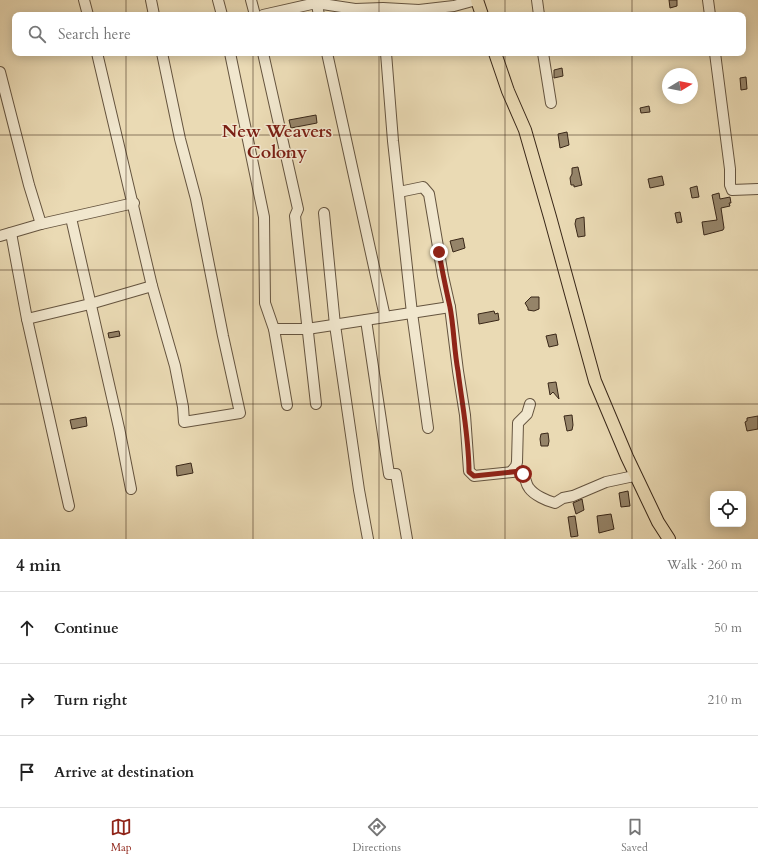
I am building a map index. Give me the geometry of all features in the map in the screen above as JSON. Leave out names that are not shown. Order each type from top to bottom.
[{"type":"main road","points":[[476,0],[481,12]]},
{"type":"main road","points":[[496,56],[508,91],[525,130],[594,381],[658,522],[669,539]]},
{"type":"street","points":[[84,0],[87,12]]},
{"type":"street","points":[[152,0],[154,12]]},
{"type":"street","points":[[218,0],[221,12]]},
{"type":"street","points":[[252,0],[254,12]]},
{"type":"street","points":[[274,12],[316,1],[355,9],[383,8],[419,10],[454,6],[476,0]]},
{"type":"street","points":[[537,0],[539,12]]},
{"type":"street","points":[[708,0],[710,12]]},
{"type":"street","points":[[316,1],[318,12]]},
{"type":"street","points":[[98,56],[119,148],[134,203],[152,286],[175,366],[183,407],[184,422],[240,413],[196,199],[180,139],[163,56]]},
{"type":"street","points":[[231,56],[264,217],[265,304],[274,329],[287,405]]},
{"type":"street","points":[[264,56],[298,209],[296,216],[316,404]]},
{"type":"street","points":[[328,56],[386,317]]},
{"type":"street","points":[[386,56],[393,141],[412,313],[428,428]]},
{"type":"street","points":[[543,56],[550,103]]},
{"type":"street","points":[[715,56],[730,169],[730,185],[732,190],[758,189]]},
{"type":"street","points":[[0,72],[29,185],[41,224]]},
{"type":"street","points":[[399,192],[423,187],[429,194],[443,276],[450,307],[465,416],[469,472],[474,476],[481,476],[521,471],[526,478],[529,488],[533,492],[549,501],[555,502],[606,482],[634,476],[637,477]]},
{"type":"street","points":[[0,236],[41,224],[134,203]]},
{"type":"street","points":[[324,213],[334,325],[368,539]]},
{"type":"street","points":[[71,218],[119,428],[131,489]]},
{"type":"street","points":[[11,233],[27,319],[69,506]]},
{"type":"street","points":[[27,319],[90,304],[152,286]]},
{"type":"street","points":[[274,329],[308,329],[450,307]]},
{"type":"street","points":[[366,320],[389,474],[396,474],[407,539]]},
{"type":"street","points":[[510,472],[516,466],[518,458],[518,423],[527,414],[530,404]]},
{"type":"building","points":[[669,0],[677,0],[677,6],[670,8]]},
{"type":"building","points":[[562,68],[563,76],[554,78],[554,70]]},
{"type":"building","points":[[746,77],[747,89],[741,90],[740,78]]},
{"type":"building","points":[[649,106],[650,112],[641,113],[640,108]]},
{"type":"building","points":[[316,115],[317,123],[291,128],[289,120]]},
{"type":"building","points":[[567,132],[569,145],[560,148],[558,134]]},
{"type":"building","points":[[578,167],[582,185],[574,187],[574,185],[571,185],[570,178],[572,168]]},
{"type":"building","points":[[662,176],[664,185],[650,188],[648,179]]},
{"type":"building","points":[[697,186],[699,197],[692,198],[690,188]]},
{"type":"building","points":[[719,193],[720,199],[730,197],[731,203],[729,203],[730,206],[721,208],[724,228],[723,230],[704,235],[702,222],[717,220],[712,195]]},
{"type":"building","points":[[680,212],[682,222],[677,223],[675,213]]},
{"type":"building","points":[[584,217],[585,236],[578,237],[575,224],[576,219]]},
{"type":"building","points":[[463,238],[465,248],[453,252],[450,241]]},
{"type":"building","points":[[531,297],[539,297],[539,309],[534,311],[528,310],[525,303]]},
{"type":"building","points":[[494,311],[495,314],[498,313],[499,320],[479,324],[478,314]]},
{"type":"building","points":[[119,331],[120,336],[109,338],[108,333]]},
{"type":"building","points":[[556,334],[558,345],[549,347],[546,336]]},
{"type":"building","points":[[556,382],[559,399],[553,392],[550,395],[548,383]]},
{"type":"building","points":[[572,415],[572,430],[567,431],[564,416]]},
{"type":"building","points":[[758,416],[758,429],[747,431],[745,422],[747,421],[747,418]]},
{"type":"building","points":[[86,417],[87,426],[72,429],[70,420]]},
{"type":"building","points":[[548,433],[548,446],[541,446],[541,434]]},
{"type":"building","points":[[191,463],[193,473],[177,476],[176,466]]},
{"type":"building","points":[[628,491],[630,506],[621,507],[619,493]]},
{"type":"building","points":[[582,499],[584,510],[576,514],[573,503]]},
{"type":"building","points":[[611,514],[614,529],[599,533],[597,516]]},
{"type":"building","points":[[575,516],[578,536],[571,537],[568,517]]},
{"type":"district","name":"New Weavers Colony","points":[[277,141]]},
{"type":"route","points":[[439,252],[450,307],[465,416],[469,472],[474,476],[521,471],[523,474]]}]
